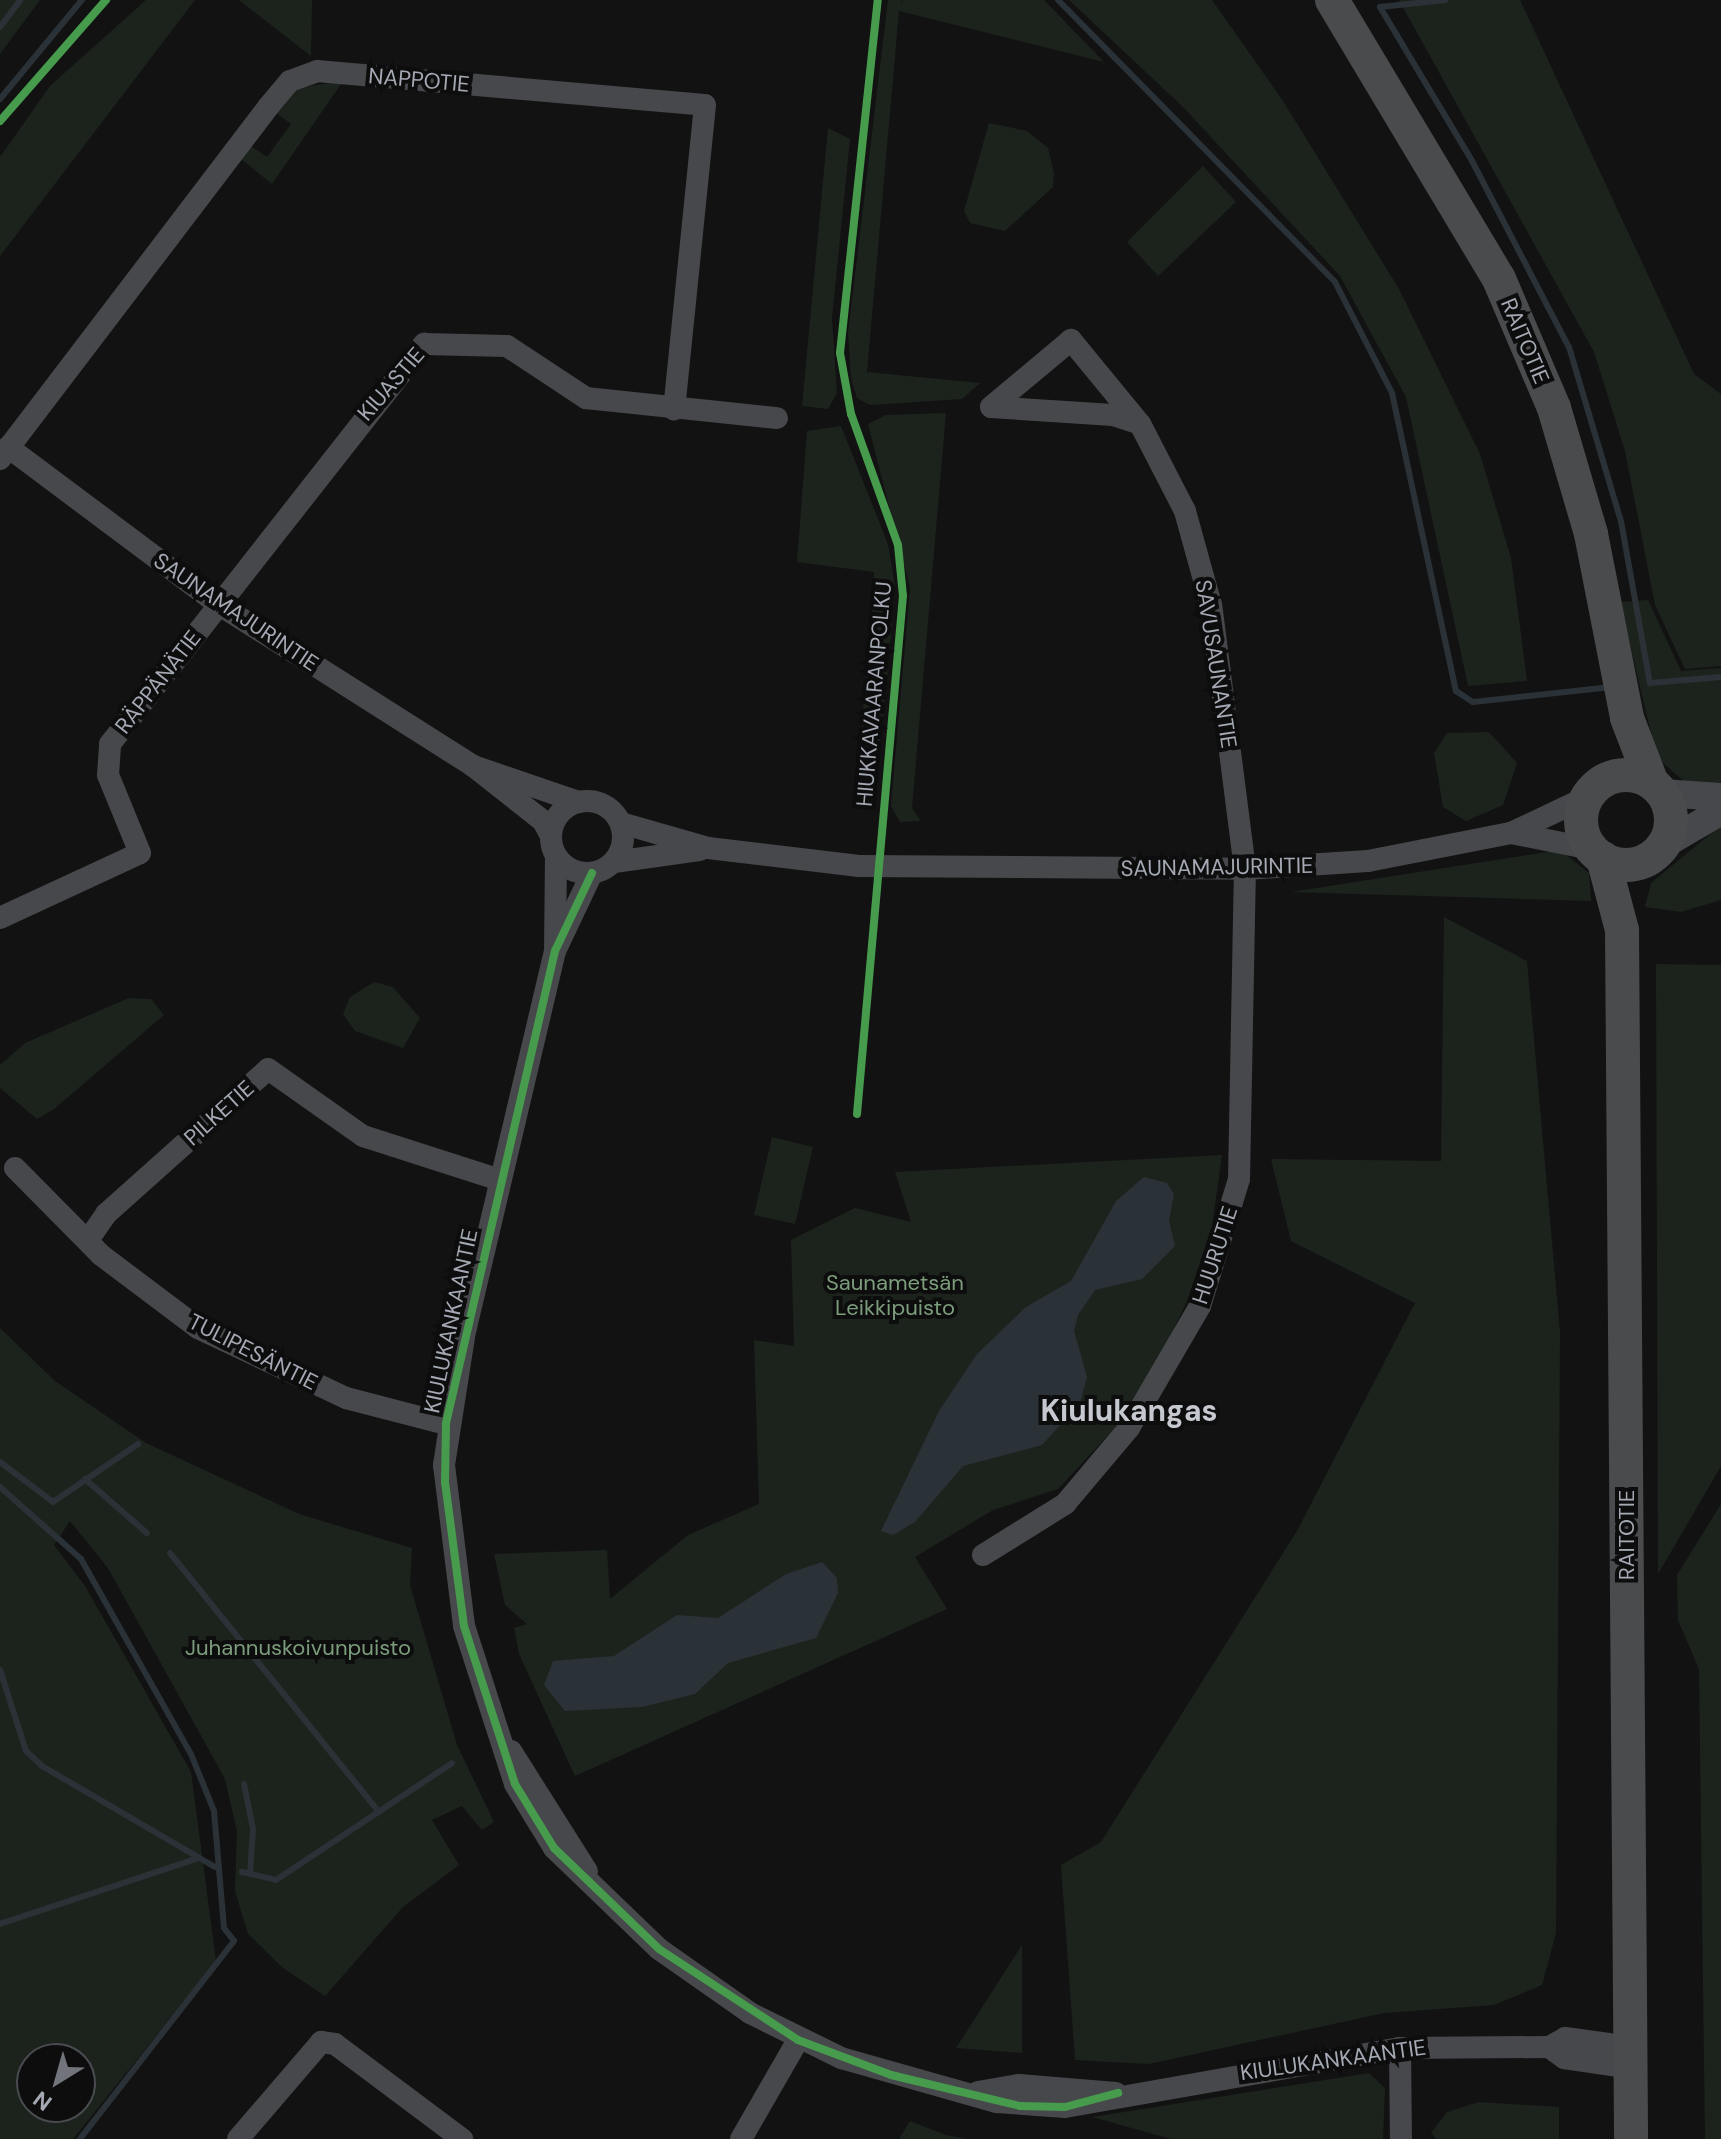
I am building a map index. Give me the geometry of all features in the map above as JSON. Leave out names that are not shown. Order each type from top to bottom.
[{"type":"main road","name":"RAITOTIE","points":[[1332,0],[1499,279],[1554,408],[1591,534],[1627,718],[1657,788]]},
{"type":"main road","name":"RAITOTIE","points":[[1627,718],[1582,823],[1598,854],[1622,930],[1631,2139]]},
{"type":"main road","points":[[1598,854],[1654,853],[1671,818],[1657,788],[1600,787]]},
{"type":"main road","name":"RAITOTIE","points":[[1622,930],[1654,853]]},
{"type":"street","name":"NAPPOTIE","points":[[4,453],[268,107],[290,81],[317,71],[705,105],[674,409]]},
{"type":"street","name":"SAVUSAUNANTIE","points":[[1140,424],[1113,415],[991,407],[1071,340],[1140,424],[1185,511],[1211,605],[1245,869]]},
{"type":"street","name":"KIUASTIE","points":[[218,604],[424,344],[507,346],[586,398],[777,418]]},
{"type":"street","name":"SAUNAMAJURINTIE","points":[[4,453],[218,604],[473,766],[543,821],[554,846]]},
{"type":"street","name":"RÄPPÄNÄTIE","points":[[0,918],[140,853],[108,775],[110,744],[218,604]]},
{"type":"street","name":"SAUNAMAJURINTIE","points":[[473,766],[579,802]]},
{"type":"street","name":"SAUNAMAJURINTIE","points":[[621,823],[708,848],[839,859],[880,868],[920,863],[1245,869],[1368,861],[1511,833],[1600,787]]},
{"type":"street","points":[[1657,788],[1721,797]]},
{"type":"street","points":[[579,802],[605,805],[621,823],[623,843],[614,862],[592,873],[572,870],[554,846],[559,814],[579,802]]},
{"type":"street","points":[[1654,853],[1721,811]]},
{"type":"street","name":"SAUNAMAJURINTIE","points":[[1511,833],[1598,854]]},
{"type":"street","name":"KIULUKANKAANTIE","points":[[554,846],[555,951]]},
{"type":"street","name":"SAUNAMAJURINTIE","points":[[614,862],[708,848]]},
{"type":"street","name":"HUURUTIE","points":[[983,1555],[1065,1504],[1122,1438],[1170,1365],[1223,1247],[1240,1164],[1245,869]]},
{"type":"street","name":"KIULUKANKAANTIE","points":[[592,873],[555,951],[446,1424],[445,1482],[464,1626],[534,1820],[592,1881],[692,1975],[798,2040],[891,2075],[978,2092],[1020,2106],[1065,2107],[1118,2093],[1400,2048],[1479,2041],[1549,2047],[1564,2058],[1632,2058]]},
{"type":"street","name":"PILKETIE","points":[[88,1240],[106,1214],[268,1069],[363,1136],[500,1180]]},
{"type":"street","name":"TULIPESÄNTIE","points":[[15,1168],[88,1240],[198,1328],[274,1368],[346,1398],[446,1424]]},
{"type":"street","points":[[741,2139],[798,2040]]},
{"type":"street","points":[[238,2139],[309,2047],[321,2042],[335,2044],[462,2139]]},
{"type":"street","points":[[1400,2048],[1401,2139]]},
{"type":"green space","points":[[0,0],[40,0],[0,54]]},
{"type":"green space","points":[[146,0],[195,0],[0,256],[0,157],[50,86]]},
{"type":"green space","points":[[239,0],[312,0],[311,56]]},
{"type":"green space","points":[[888,0],[902,0],[901,6],[903,0],[1044,0],[1104,62],[899,11],[867,372],[980,383],[962,399],[870,405],[857,398],[851,378],[848,333]]},
{"type":"green space","points":[[1069,0],[1212,0],[1283,101],[1399,289],[1480,454],[1511,558],[1527,681],[1468,686],[1406,397],[1340,276],[1182,106]]},
{"type":"green space","points":[[1399,0],[1520,0],[1694,374],[1721,394],[1721,666],[1685,669],[1655,605],[1625,451],[1594,352]]},
{"type":"green space","points":[[343,81],[272,184],[241,159],[251,146],[267,157],[291,124],[276,113],[297,88]]},
{"type":"green space","points":[[989,123],[1027,131],[1048,148],[1054,173],[1053,187],[1005,231],[970,223],[964,211]]},
{"type":"green space","points":[[828,128],[850,139],[832,318],[837,393],[828,409],[802,406]]},
{"type":"green space","points":[[1203,166],[1236,202],[1158,276],[1127,242]]},
{"type":"green space","points":[[946,413],[912,808],[921,821],[900,822],[891,806],[910,588],[868,424],[886,415]]},
{"type":"green space","points":[[841,426],[888,544],[895,586],[889,656],[869,657],[874,572],[797,562],[807,431]]},
{"type":"green space","points":[[1648,600],[1681,671],[1721,668],[1721,782],[1715,785],[1691,787],[1657,758],[1620,602]]},
{"type":"green space","points":[[867,668],[888,668],[873,806],[854,804]]},
{"type":"green space","points":[[1489,732],[1517,763],[1503,805],[1466,821],[1443,807],[1434,753],[1447,733]]},
{"type":"green space","points":[[1721,825],[1721,900],[1681,912],[1645,907],[1651,883]]},
{"type":"green space","points":[[1560,850],[1589,873],[1591,901],[1291,892]]},
{"type":"green space","points":[[1444,917],[1527,961],[1560,1332],[1556,1933],[1542,1985],[1494,2005],[1384,2013],[1149,2064],[1075,2060],[1061,1865],[1101,1842],[1297,1531],[1415,1303],[1291,1241],[1271,1159],[1441,1161]]},
{"type":"green space","points":[[1656,964],[1721,965],[1721,1466],[1658,1574]]},
{"type":"green space","points":[[374,982],[393,987],[420,1018],[403,1048],[355,1031],[343,1014],[350,997]]},
{"type":"green space","points":[[129,998],[151,999],[164,1015],[54,1109],[37,1119],[0,1088],[0,1065],[25,1043]]},
{"type":"green space","points":[[772,1137],[813,1147],[795,1224],[754,1215]]},
{"type":"green space","name":"Saunametsän Leikkipuisto","points":[[1222,1155],[1211,1234],[1189,1297],[1155,1368],[1113,1430],[1058,1489],[993,1510],[915,1557],[947,1609],[575,1776],[519,1654],[514,1628],[527,1624],[505,1605],[494,1554],[607,1550],[610,1599],[688,1535],[759,1504],[754,1340],[794,1346],[791,1240],[855,1208],[911,1222],[895,1172]]},
{"type":"green space","name":"Juhannuskoivunpuisto","points":[[0,1328],[55,1381],[146,1443],[299,1514],[412,1548],[410,1585],[457,1745],[494,1822],[482,1830],[462,1806],[432,1820],[459,1865],[403,1907],[325,1996],[283,1968],[248,1934],[235,1891],[237,1831],[225,1779],[108,1568],[70,1521],[54,1545],[85,1586],[191,1772],[216,1961],[96,2110],[96,2043],[16,2043],[16,2123],[86,2123],[73,2139],[0,2139]]},
{"type":"green space","points":[[1721,1504],[1721,2139],[1705,2139],[1699,1669],[1678,1620],[1677,1575]]},
{"type":"green space","points":[[1022,1945],[1022,2053],[956,2048]]},
{"type":"green space","points":[[1369,2073],[1385,2088],[1383,2139],[1171,2139],[1092,2117]]},
{"type":"green space","points":[[1479,2102],[1559,2107],[1559,2139],[1437,2139],[1431,2133],[1447,2112]]},
{"type":"green space","points":[[910,2121],[946,2135],[969,2139],[899,2139]]},
{"type":"shaded area","points":[[1144,1177],[1167,1183],[1174,1194],[1169,1221],[1175,1246],[1142,1279],[1095,1290],[1078,1315],[1074,1331],[1087,1377],[1080,1403],[1042,1445],[963,1466],[915,1522],[893,1535],[881,1531],[939,1411],[977,1354],[1026,1307],[1071,1281],[1116,1201]]},
{"type":"shaded area","points":[[822,1562],[837,1578],[838,1593],[816,1638],[728,1663],[695,1694],[642,1707],[565,1711],[544,1685],[553,1661],[614,1656],[677,1615],[718,1618],[786,1574]]},
{"type":"waterway","points":[[0,27],[20,0]]},
{"type":"waterway","points":[[0,99],[82,0]]},
{"type":"waterway","points":[[1058,0],[1335,282],[1392,393],[1456,691],[1473,702],[1611,687]]},
{"type":"waterway","points":[[1445,0],[1380,7],[1472,161],[1569,347],[1621,521],[1650,683],[1721,677]]},
{"type":"waterway","points":[[0,1462],[53,1502],[138,1444]]},
{"type":"waterway","points":[[85,1479],[147,1533]]},
{"type":"waterway","points":[[0,1487],[81,1559],[191,1754],[214,1811],[224,1928],[234,1941],[80,2139]]},
{"type":"waterway","points":[[170,1553],[379,1812]]},
{"type":"waterway","points":[[0,1670],[26,1751],[42,1766],[215,1867]]},
{"type":"waterway","points":[[242,1872],[276,1880],[452,1763]]},
{"type":"waterway","points":[[244,1784],[253,1829],[250,1874]]},
{"type":"waterway","points":[[0,1924],[198,1858]]},
{"type":"cycle path","points":[[0,121],[106,0]]},
{"type":"cycle path","name":"HIUKKAVAARANPOLKU","points":[[857,1114],[903,596],[898,545],[851,414],[840,353],[878,0]]},
{"type":"cycle path","points":[[592,873],[555,951],[446,1424],[445,1482],[464,1626],[515,1784],[554,1848],[659,1949],[798,2040],[891,2075],[1020,2106],[1065,2107],[1118,2093]]},
{"type":"district","name":"Kiulukangas","points":[[1129,1411]]}]
